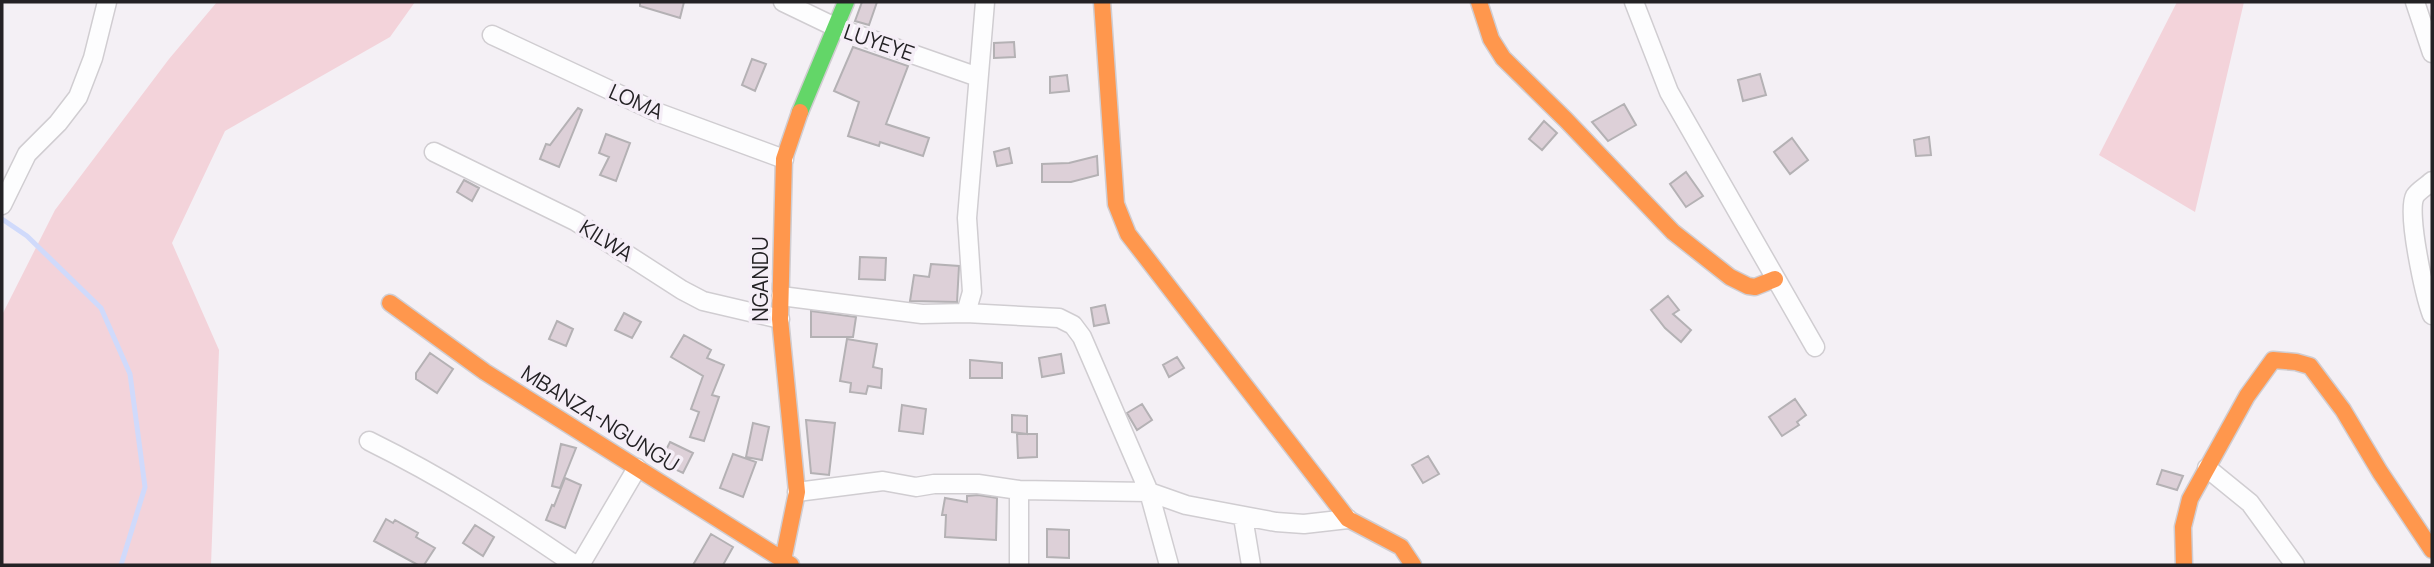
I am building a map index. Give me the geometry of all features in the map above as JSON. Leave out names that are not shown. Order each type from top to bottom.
[{"type":"street","points":[[2,205],[27,154],[58,123],[78,97],[93,58],[107,2]]},
{"type":"street","name":"LUYEYE","points":[[783,2],[835,27],[978,77]]},
{"type":"street","name":"NGANDU","points":[[786,564],[791,515],[797,492],[780,319],[784,159],[796,121],[846,2]]},
{"type":"street","points":[[966,313],[972,292],[967,218],[985,2]]},
{"type":"street","points":[[1102,2],[1116,204],[1128,234],[1348,519],[1401,547],[1413,565]]},
{"type":"street","points":[[1479,2],[1491,39],[1503,58],[1613,167],[1673,232],[1730,278],[1755,287],[1775,279]]},
{"type":"street","points":[[1634,2],[1669,92],[1815,347]]},
{"type":"street","points":[[2415,2],[2432,53]]},
{"type":"street","name":"LOMA","points":[[492,35],[659,113],[784,159]]},
{"type":"street","name":"KILWA","points":[[434,152],[575,222],[682,290],[703,300],[780,319]]},
{"type":"street","points":[[2432,181],[2416,194],[2413,205],[2419,267],[2432,315]]},
{"type":"street","points":[[781,296],[922,314],[966,313],[1059,318],[1073,325],[1083,337],[1149,492],[1169,565]]},
{"type":"street","name":"MBANZA-NGUNGU","points":[[390,303],[485,372],[786,564]]},
{"type":"street","points":[[2184,565],[2183,527],[2186,507],[2247,396],[2273,360],[2288,360],[2310,366],[2343,410],[2432,550]]},
{"type":"street","points":[[369,441],[432,472],[578,565],[637,468]]},
{"type":"street","points":[[2207,468],[2250,503],[2295,565]]},
{"type":"street","points":[[797,492],[883,481],[916,487],[934,484],[978,484],[1019,490],[1149,492],[1186,505],[1243,517],[1304,524],[1348,519]]},
{"type":"street","points":[[1018,565],[1019,490]]},
{"type":"street","points":[[1243,517],[1251,565]]},
{"type":"shaded area","points":[[217,2],[415,2],[390,37],[225,131],[172,243],[219,350],[211,565],[2,565],[2,315],[55,210],[169,59]]},
{"type":"shaded area","points":[[2177,2],[2244,2],[2195,212],[2099,155]]},
{"type":"building","points":[[640,2],[684,2],[680,18],[640,6]]},
{"type":"building","points":[[862,2],[877,2],[869,25],[855,21]]},
{"type":"building","points":[[1014,42],[1015,57],[994,58],[994,43]]},
{"type":"building","points":[[853,47],[908,66],[886,124],[929,138],[923,156],[880,142],[879,146],[848,136],[859,102],[834,91]]},
{"type":"building","points":[[752,59],[766,64],[755,91],[742,85]]},
{"type":"building","points":[[1760,74],[1766,95],[1743,101],[1738,80]]},
{"type":"building","points":[[1067,75],[1069,91],[1050,93],[1050,77]]},
{"type":"building","points":[[1624,104],[1636,125],[1608,141],[1592,122]]},
{"type":"building","points":[[578,108],[582,110],[559,167],[540,159],[546,144],[550,145]]},
{"type":"building","points":[[1544,121],[1557,133],[1542,150],[1529,139]]},
{"type":"building","points":[[606,134],[630,143],[616,181],[600,175],[609,157],[599,153]]},
{"type":"building","points":[[1929,137],[1931,155],[1916,156],[1914,140]]},
{"type":"building","points":[[1792,138],[1808,160],[1790,174],[1774,152]]},
{"type":"building","points":[[1009,148],[1012,163],[997,166],[994,152]]},
{"type":"building","points":[[1097,156],[1098,175],[1071,182],[1042,182],[1042,164],[1069,163]]},
{"type":"building","points":[[1686,172],[1703,196],[1686,207],[1670,184]]},
{"type":"building","points":[[464,180],[479,188],[472,201],[457,192]]},
{"type":"building","points":[[860,257],[886,258],[885,280],[859,279]]},
{"type":"building","points":[[931,264],[959,266],[957,302],[910,301],[914,275],[929,277]]},
{"type":"building","points":[[1668,296],[1679,310],[1673,314],[1691,330],[1681,342],[1651,310]]},
{"type":"building","points":[[1105,305],[1109,323],[1094,326],[1091,308]]},
{"type":"building","points":[[811,311],[856,317],[853,337],[811,337]]},
{"type":"building","points":[[624,313],[641,322],[632,338],[615,330]]},
{"type":"building","points":[[557,321],[573,329],[566,346],[549,339]]},
{"type":"building","points":[[684,335],[711,350],[707,358],[724,365],[712,395],[719,397],[704,441],[690,437],[699,412],[691,409],[703,376],[671,357]]},
{"type":"building","points":[[847,339],[877,344],[873,367],[882,369],[881,388],[868,386],[866,394],[850,392],[851,383],[840,381]]},
{"type":"building","points":[[430,353],[453,369],[437,393],[416,379],[416,373]]},
{"type":"building","points":[[1061,354],[1064,373],[1042,377],[1039,358]]},
{"type":"building","points":[[1177,357],[1184,368],[1169,377],[1163,365]]},
{"type":"building","points":[[970,360],[1002,363],[1002,378],[970,378]]},
{"type":"building","points":[[1795,399],[1806,415],[1797,422],[1799,425],[1782,436],[1769,417]]},
{"type":"building","points":[[1142,404],[1152,420],[1137,430],[1127,413]]},
{"type":"building","points":[[902,405],[926,409],[923,434],[899,431]]},
{"type":"building","points":[[1012,415],[1027,416],[1027,434],[1012,432]]},
{"type":"building","points":[[806,420],[835,423],[829,475],[811,473]]},
{"type":"building","points":[[753,423],[769,427],[762,460],[746,457]]},
{"type":"building","points":[[1017,434],[1037,434],[1037,457],[1018,458]]},
{"type":"building","points":[[670,442],[693,453],[683,473],[660,462]]},
{"type":"building","points":[[561,444],[576,448],[560,488],[552,486]]},
{"type":"building","points":[[733,454],[756,462],[743,497],[720,488]]},
{"type":"building","points":[[1428,456],[1439,474],[1423,483],[1412,465]]},
{"type":"building","points":[[2162,470],[2183,476],[2177,490],[2157,484]]},
{"type":"building","points":[[565,478],[581,485],[565,528],[546,520]]},
{"type":"building","points":[[967,496],[997,498],[996,540],[945,537],[946,515],[942,515],[945,498],[967,502]]},
{"type":"building","points":[[386,519],[393,523],[395,520],[418,533],[416,537],[435,548],[424,565],[418,565],[374,541]]},
{"type":"building","points":[[475,525],[494,537],[483,556],[463,543]]},
{"type":"building","points":[[1047,529],[1069,530],[1069,558],[1047,557]]},
{"type":"building","points":[[711,534],[733,547],[723,565],[693,565]]},
{"type":"waterway","points":[[2,219],[27,236],[101,308],[130,374],[145,487],[121,565]]},
{"type":"traffic: fast","points":[[800,112],[846,2]]},
{"type":"traffic: slow","points":[[1102,2],[1116,204],[1128,234],[1348,519],[1401,547],[1413,565]]},
{"type":"traffic: slow","points":[[1479,2],[1491,39],[1503,58],[1673,232],[1730,277],[1748,286],[1755,287],[1775,279]]},
{"type":"traffic: slow","points":[[782,565],[797,492],[780,319],[784,159],[800,112]]},
{"type":"traffic: slow","points":[[390,303],[485,372],[791,565]]},
{"type":"traffic: slow","points":[[2184,565],[2183,527],[2190,499],[2247,396],[2273,360],[2310,366],[2343,410],[2432,550]]}]
